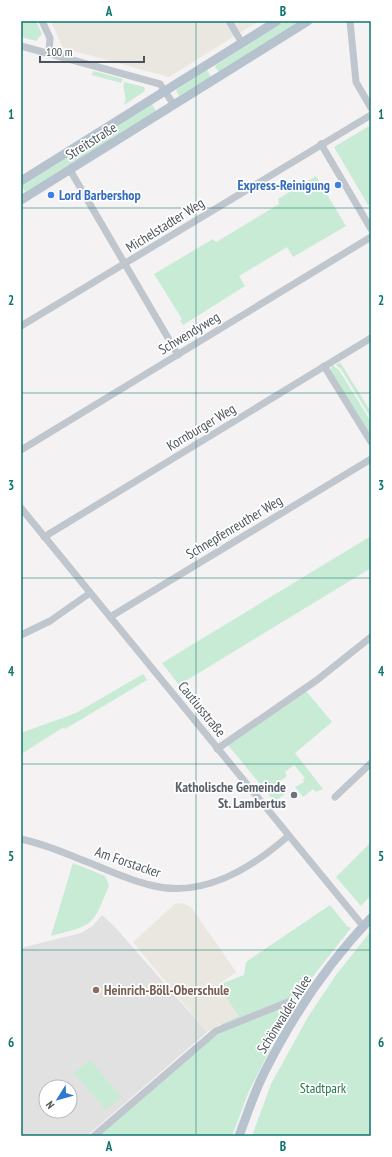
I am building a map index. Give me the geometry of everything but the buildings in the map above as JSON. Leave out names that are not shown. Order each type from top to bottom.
[{"type":"main road","name":"Streitstraße","points":[[21,181],[277,21]]},
{"type":"main road","name":"Streitstraße","points":[[21,200],[308,21]]},
{"type":"main road","name":"Schönwalder Allee","points":[[239,1136],[263,1075],[300,1011],[325,973],[371,918]]},
{"type":"street","points":[[42,21],[50,38],[49,54]]},
{"type":"street","points":[[229,21],[242,43]]},
{"type":"street","points":[[350,21],[356,82],[371,108]]},
{"type":"street","points":[[21,46],[160,84],[174,105]]},
{"type":"street","name":"Michelstadter Weg","points":[[21,326],[371,115]]},
{"type":"street","points":[[321,144],[371,229]]},
{"type":"street","points":[[70,170],[178,355]]},
{"type":"street","name":"Schwendyweg","points":[[21,450],[371,237]]},
{"type":"street","name":"Kornburger Weg","points":[[44,537],[371,338]]},
{"type":"street","points":[[324,366],[371,442]]},
{"type":"street","name":"Schnepfenreuther Weg","points":[[110,617],[371,459]]},
{"type":"street","name":"Cautiusstraße","points":[[21,508],[363,926]]},
{"type":"street","points":[[21,635],[50,621],[90,593]]},
{"type":"street","points":[[217,749],[322,676],[371,637]]},
{"type":"street","points":[[335,798],[371,763]]},
{"type":"street","name":"Am Forstacker","points":[[21,839],[48,846],[151,886],[176,888],[202,886],[226,878],[248,866],[288,836]]},
{"type":"street","points":[[94,1136],[109,1121],[216,1031],[288,1002],[300,1011]]},
{"type":"shaded area","points":[[51,21],[259,21],[169,77],[63,48]]},
{"type":"shaded area","points":[[182,903],[191,907],[236,972],[218,985],[240,1016],[207,1032],[133,942],[175,904]]},
{"type":"shaded area","name":"Heinrich-Böll-Oberschule","points":[[102,915],[115,927],[207,1032],[87,1136],[21,1136],[21,948],[81,933],[93,926]]},
{"type":"green space","points":[[21,21],[36,21],[42,34],[36,41],[21,37]]},
{"type":"green space","points":[[285,21],[301,21],[219,72],[215,67],[216,65]]},
{"type":"green space","points":[[207,70],[211,77],[179,96],[176,90]]},
{"type":"green space","points":[[93,71],[123,79],[121,83],[92,75]]},
{"type":"green space","points":[[124,82],[144,87],[145,91],[124,105],[125,99]]},
{"type":"green space","points":[[152,104],[156,111],[25,192],[22,186]]},
{"type":"green space","points":[[371,125],[371,210],[334,147]]},
{"type":"green space","points":[[316,176],[346,226],[293,257],[287,247],[239,276],[245,286],[183,325],[180,320],[182,319],[154,274],[213,239],[216,242],[218,241],[279,204],[278,199]]},
{"type":"green space","points":[[340,362],[371,412],[371,418],[341,369],[336,365]]},
{"type":"green space","points":[[332,365],[339,370],[371,422],[371,438],[330,371]]},
{"type":"green space","points":[[371,536],[371,568],[179,685],[162,663]]},
{"type":"green space","points":[[143,674],[147,680],[65,729],[64,727],[21,754],[21,733],[76,713]]},
{"type":"green space","points":[[306,691],[332,722],[295,753],[323,789],[316,792],[313,789],[303,797],[295,787],[304,782],[303,780],[305,778],[294,765],[285,772],[287,776],[279,782],[286,793],[275,802],[228,745]]},
{"type":"green space","points":[[371,842],[371,895],[361,906],[336,877]]},
{"type":"green space","points":[[73,863],[105,876],[109,885],[99,909],[90,922],[76,929],[51,936]]},
{"type":"green space","points":[[330,905],[347,926],[351,928],[292,1003],[283,1025],[249,1091],[232,1136],[99,1136],[207,1042],[224,1030],[221,1024],[239,1016],[218,985],[244,975],[246,962]]},
{"type":"green space","name":"Stadtpark","points":[[371,931],[371,1136],[252,1136],[271,1084],[308,1017],[336,975]]},
{"type":"green space","points":[[90,1060],[121,1097],[106,1110],[74,1073]]},
{"type":"place","name":"Express-Reinigung","points":[[338,185]]},
{"type":"place","name":"Lord Barbershop","points":[[51,195]]},
{"type":"place","name":"Katholische Gemeinde St. Lambertus","points":[[294,795]]},
{"type":"place","name":"Heinrich-Böll-Oberschule","points":[[96,990]]}]
